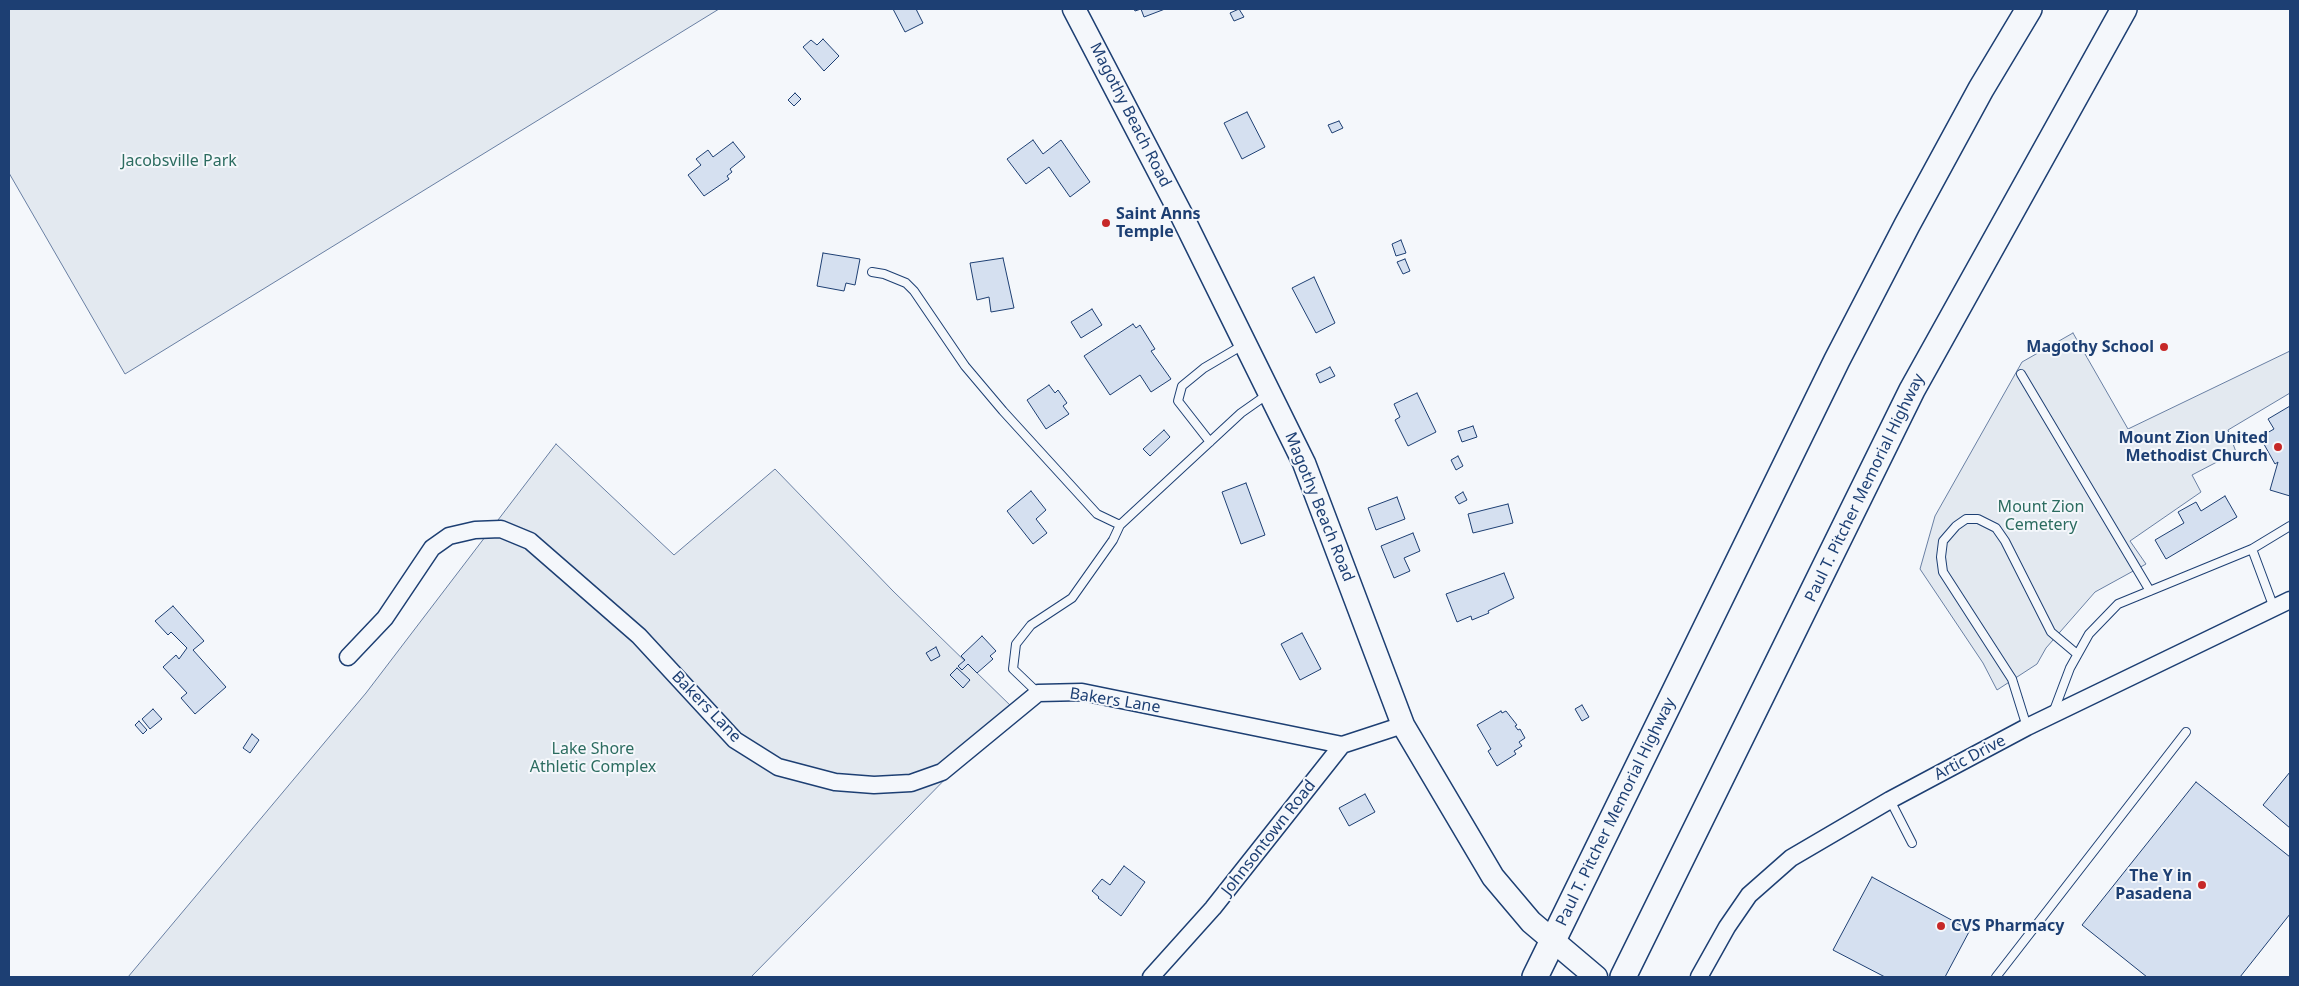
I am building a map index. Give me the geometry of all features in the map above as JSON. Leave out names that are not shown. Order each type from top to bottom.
[{"type":"main road","points":[[1981,89],[2018,9]]},
{"type":"main road","name":"Paul T. Pitcher Memorial Highway","points":[[1535,977],[1837,360],[1907,225],[1981,89],[2029,9]]},
{"type":"main road","name":"Paul T. Pitcher Memorial Highway","points":[[1623,977],[1912,390],[2124,9]]},
{"type":"main road","points":[[2062,118],[2140,9]]},
{"type":"street","name":"Magothy Beach Road","points":[[1074,9],[1180,212],[1304,463],[1403,725],[1493,877],[1552,942],[1596,977]]},
{"type":"street","name":"Bakers Lane","points":[[348,658],[385,618],[432,548],[449,536],[475,530],[501,529],[530,541],[639,636],[735,740],[778,767],[835,782],[874,785],[911,783],[942,772],[1038,693],[1082,692],[1342,745]]},
{"type":"street","name":"Artic Drive","points":[[1699,977],[1749,895],[1791,858],[1890,800],[2027,727],[2290,600]]},
{"type":"street","points":[[1342,745],[1403,725]]},
{"type":"street","name":"Johnsontown Road","points":[[1151,977],[1213,908],[1342,745]]},
{"type":"lane","points":[[872,272],[884,274],[910,287],[965,366],[1003,411],[1097,514],[1120,526]]},
{"type":"lane","points":[[1210,442],[1178,401],[1182,386],[1204,368],[1245,344]]},
{"type":"lane","points":[[2021,374],[2150,591]]},
{"type":"lane","points":[[1038,693],[1013,669],[1016,644],[1031,625],[1072,598],[1113,540],[1120,526],[1241,413],[1269,393]]},
{"type":"lane","points":[[2027,727],[2012,679],[1943,572],[1941,557],[1944,542],[1956,526],[1966,519],[1978,519],[1996,528],[2005,541],[2051,632],[2077,654]]},
{"type":"lane","points":[[2053,714],[2077,654],[2089,634],[2118,604],[2252,549],[2290,526]]},
{"type":"lane","points":[[2252,549],[2274,608]]},
{"type":"lane","points":[[1996,977],[2186,732]]},
{"type":"lane","points":[[1890,800],[1912,843]]},
{"type":"green space","name":"Jacobsville Park","points":[[9,9],[719,9],[125,374],[9,173]]},
{"type":"green space","name":"Mount Zion Cemetery","points":[[2073,333],[2128,429],[2290,351],[2290,393],[2228,430],[2236,452],[2192,475],[2201,492],[2130,541],[2146,564],[2095,592],[2046,648],[2037,664],[1997,690],[1983,663],[1920,569],[1935,516],[2022,362]]},
{"type":"green space","name":"Lake Shore Athletic Complex","points":[[556,444],[674,555],[775,469],[893,591],[1014,709],[751,977],[128,977],[366,693]]},
{"type":"building","points":[[893,9],[916,9],[923,23],[905,32]]},
{"type":"building","points":[[1141,9],[1165,9],[1144,17]]},
{"type":"building","points":[[1239,9],[1244,17],[1234,21],[1230,13]]},
{"type":"building","points":[[823,39],[839,56],[824,71],[803,47],[811,40],[817,45]]},
{"type":"building","points":[[795,93],[801,99],[794,106],[788,100]]},
{"type":"building","points":[[1247,112],[1265,147],[1242,159],[1224,123]]},
{"type":"building","points":[[1339,121],[1343,128],[1332,133],[1328,125]]},
{"type":"building","points":[[1033,140],[1043,154],[1061,140],[1090,182],[1070,197],[1049,167],[1026,184],[1007,159]]},
{"type":"building","points":[[733,142],[745,157],[730,169],[732,172],[727,176],[729,179],[704,196],[688,175],[701,165],[696,159],[708,150],[713,157]]},
{"type":"building","points":[[1401,240],[1406,253],[1396,256],[1392,244]]},
{"type":"building","points":[[823,253],[860,259],[855,285],[846,283],[844,291],[817,286]]},
{"type":"building","points":[[1003,258],[1014,308],[991,312],[989,297],[977,300],[970,263]]},
{"type":"building","points":[[1405,259],[1410,271],[1403,274],[1397,262]]},
{"type":"building","points":[[1314,277],[1335,323],[1316,333],[1292,288]]},
{"type":"building","points":[[1092,309],[1102,325],[1081,338],[1071,322]]},
{"type":"building","points":[[1133,324],[1136,328],[1140,325],[1155,349],[1151,351],[1171,379],[1151,392],[1140,375],[1110,395],[1084,356]]},
{"type":"building","points":[[1330,367],[1335,376],[1320,383],[1316,374]]},
{"type":"building","points":[[1049,385],[1055,393],[1058,390],[1067,403],[1063,406],[1069,414],[1046,429],[1027,400]]},
{"type":"building","points":[[1417,393],[1436,432],[1408,446],[1395,420],[1400,417],[1394,404]]},
{"type":"building","name":"Mount Zion United Methodist Church","points":[[2290,406],[2290,496],[2270,490],[2278,462],[2275,464],[2260,437],[2274,429],[2268,419]]},
{"type":"building","points":[[1473,426],[1477,437],[1462,442],[1458,431]]},
{"type":"building","points":[[1164,430],[1170,437],[1150,456],[1143,449]]},
{"type":"building","points":[[1458,456],[1463,466],[1456,470],[1451,460]]},
{"type":"building","points":[[1246,483],[1265,535],[1241,544],[1222,492]]},
{"type":"building","points":[[1031,491],[1046,510],[1036,519],[1047,533],[1033,544],[1007,511]]},
{"type":"building","points":[[1463,492],[1467,500],[1459,504],[1455,497]]},
{"type":"building","points":[[2225,496],[2237,517],[2166,559],[2155,540],[2184,523],[2178,512],[2196,502],[2201,511]]},
{"type":"building","points":[[1397,497],[1405,519],[1376,530],[1368,508]]},
{"type":"building","points":[[1508,504],[1513,523],[1473,533],[1468,514]]},
{"type":"building","points":[[1413,533],[1420,551],[1404,558],[1410,571],[1394,578],[1381,546]]},
{"type":"building","points":[[1504,573],[1514,598],[1488,611],[1489,613],[1472,620],[1471,616],[1457,622],[1446,594]]},
{"type":"building","points":[[173,606],[204,641],[193,650],[226,687],[195,714],[181,698],[187,693],[163,667],[176,655],[179,659],[187,648],[171,632],[168,635],[155,621]]},
{"type":"building","points":[[1302,633],[1321,669],[1300,680],[1281,644]]},
{"type":"building","points":[[982,636],[996,651],[990,656],[993,659],[977,673],[968,664],[962,670],[958,666],[965,660],[961,656]]},
{"type":"building","points":[[936,647],[940,656],[931,661],[926,653]]},
{"type":"building","points":[[957,668],[970,680],[963,688],[950,675]]},
{"type":"building","points":[[1582,705],[1589,717],[1582,721],[1575,709]]},
{"type":"building","points":[[153,709],[162,719],[150,729],[142,719]]},
{"type":"building","points":[[1501,711],[1502,713],[1506,711],[1525,738],[1519,742],[1522,746],[1514,751],[1516,754],[1497,766],[1488,751],[1491,749],[1477,725]]},
{"type":"building","points":[[139,721],[147,730],[143,734],[135,725]]},
{"type":"building","points":[[252,734],[259,740],[250,753],[243,748]]},
{"type":"building","points":[[2290,772],[2290,828],[2263,805]]},
{"type":"building","name":"The Y in Pasadena","points":[[2196,782],[2290,857],[2290,914],[2240,977],[2147,977],[2082,925]]},
{"type":"building","points":[[1365,794],[1375,812],[1349,826],[1339,808]]},
{"type":"building","points":[[1124,866],[1145,882],[1121,916],[1092,891],[1102,879],[1110,885]]},
{"type":"building","name":"CVS Pharmacy","points":[[1872,877],[1970,930],[1945,977],[1885,977],[1833,950]]},
{"type":"place","name":"Saint Anns Temple","points":[[1106,223]]},
{"type":"place","name":"Magothy School","points":[[2164,347]]},
{"type":"place","name":"Mount Zion United Methodist Church","points":[[2278,447]]},
{"type":"place","name":"The Y in Pasadena","points":[[2202,885]]},
{"type":"place","name":"CVS Pharmacy","points":[[1941,926]]}]
